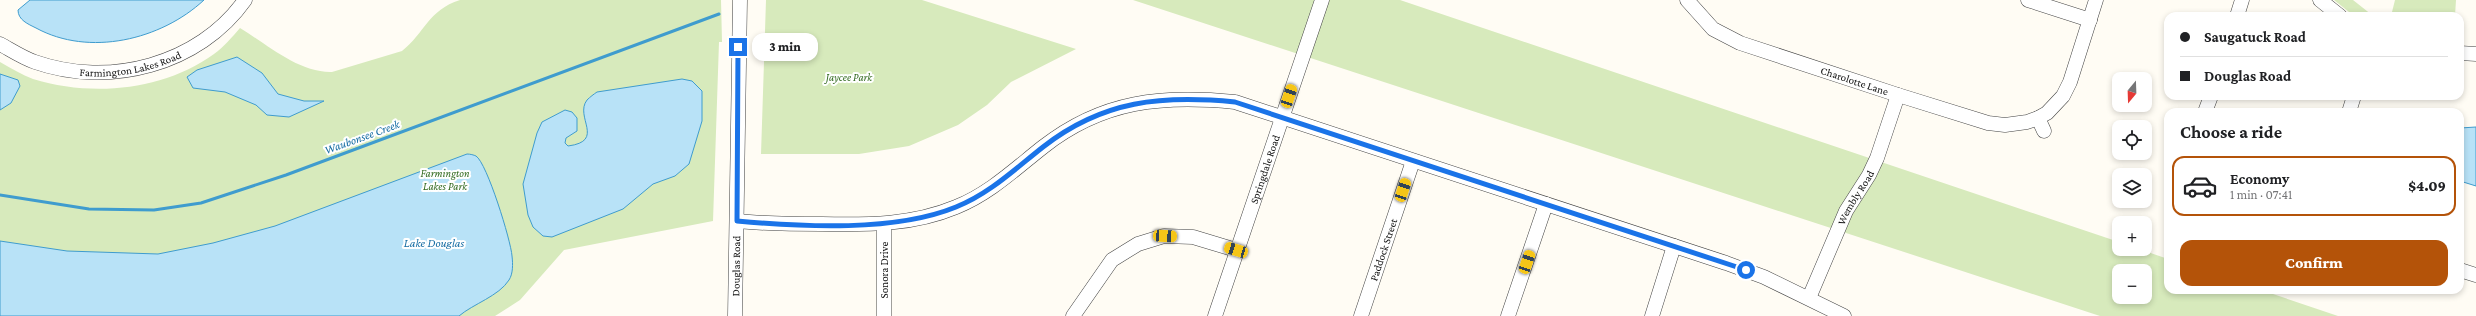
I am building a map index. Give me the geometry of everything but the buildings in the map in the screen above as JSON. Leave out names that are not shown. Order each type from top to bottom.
[{"type":"street","name":"Farmington Lakes Road","points":[[0,44],[35,62],[49,66],[71,71],[112,73],[158,64],[198,45],[222,26],[245,0]]},
{"type":"street","name":"Douglas Road","points":[[735,316],[738,17],[740,0]]},
{"type":"street","name":"Springdale Road","points":[[1215,316],[1236,250],[1322,0]]},
{"type":"street","name":"Charolotte Lane","points":[[1687,0],[1713,29],[1726,37],[1898,96],[1996,125],[2041,124],[2047,113],[2063,96],[2070,82],[2096,0]]},
{"type":"street","points":[[2028,0],[2090,20]]},
{"type":"street","points":[[2238,12],[2242,0]]},
{"type":"street","points":[[2320,0],[2335,12]]},
{"type":"street","points":[[2464,53],[2476,54]]},
{"type":"street","name":"Wembly Road","points":[[1808,298],[1846,211],[1877,158],[1898,96]]},
{"type":"street","points":[[737,221],[763,223],[884,224],[934,216],[957,207],[999,184],[1044,146],[1072,128],[1105,112],[1141,101],[1188,98],[1235,102],[1764,277],[1844,316]]},
{"type":"street","name":"Paddock Street","points":[[1361,316],[1413,161]]},
{"type":"street","points":[[1508,316],[1546,204]]},
{"type":"street","name":"Sonora Drive","points":[[884,224],[884,316]]},
{"type":"street","points":[[1073,316],[1112,260],[1138,244],[1165,236],[1193,237],[1236,250]]},
{"type":"street","points":[[1652,316],[1674,246]]},
{"type":"street","points":[[2464,271],[2476,275]]},
{"type":"green space","name":"Farmington Lakes Park","points":[[460,0],[721,0],[722,42],[719,42],[713,221],[564,250],[520,300],[495,316],[0,316],[0,62],[33,79],[56,85],[103,89],[126,87],[150,83],[172,76],[194,66],[218,51],[240,28],[284,57],[296,63],[320,71],[332,72],[402,51],[434,16],[449,4]]},
{"type":"green space","name":"Jaycee Park","points":[[766,0],[922,0],[1076,49],[1011,82],[987,105],[958,125],[909,146],[859,154],[761,154]]},
{"type":"green space","points":[[1133,0],[1400,0],[2112,240],[2112,256],[2152,256],[2152,253],[2164,258],[2164,294],[2273,294],[2338,316],[2100,316]]},
{"type":"green space","points":[[2334,0],[2353,0],[2368,12],[2349,12]]},
{"type":"green space","points":[[2395,0],[2456,0],[2455,12],[2392,12]]},
{"type":"water","points":[[30,0],[204,0],[187,14],[146,34],[124,40],[101,42],[79,41],[57,37],[27,23],[22,19],[18,13],[18,10]]},
{"type":"water","points":[[237,57],[262,73],[278,94],[304,101],[324,101],[289,117],[267,115],[256,105],[225,92],[193,88],[187,77],[197,70]]},
{"type":"water","points":[[0,74],[18,80],[20,86],[11,103],[0,110]]},
{"type":"water","points":[[682,79],[692,81],[702,91],[702,121],[689,164],[675,176],[653,184],[623,209],[552,237],[543,236],[533,227],[528,215],[523,184],[537,133],[542,122],[565,110],[572,112],[577,118],[577,131],[566,138],[565,143],[568,146],[579,143],[585,139],[587,134],[584,107],[587,100],[597,92]]},
{"type":"water","points":[[2476,127],[2476,186],[2464,182],[2464,128]]},
{"type":"water","name":"Lake Douglas","points":[[467,154],[476,156],[486,172],[508,235],[513,266],[510,278],[505,286],[459,316],[0,316],[0,241],[67,251],[158,254],[213,243],[275,226]]},
{"type":"waterway","name":"Waubonsee Creek","points":[[0,195],[89,209],[154,210],[201,203],[286,175],[719,14]]},
{"type":"route","points":[[738,47],[737,221],[763,223],[873,225],[897,223],[934,216],[957,207],[999,184],[1044,146],[1072,128],[1105,112],[1141,101],[1188,98],[1235,102],[1261,110],[1746,270]]}]
